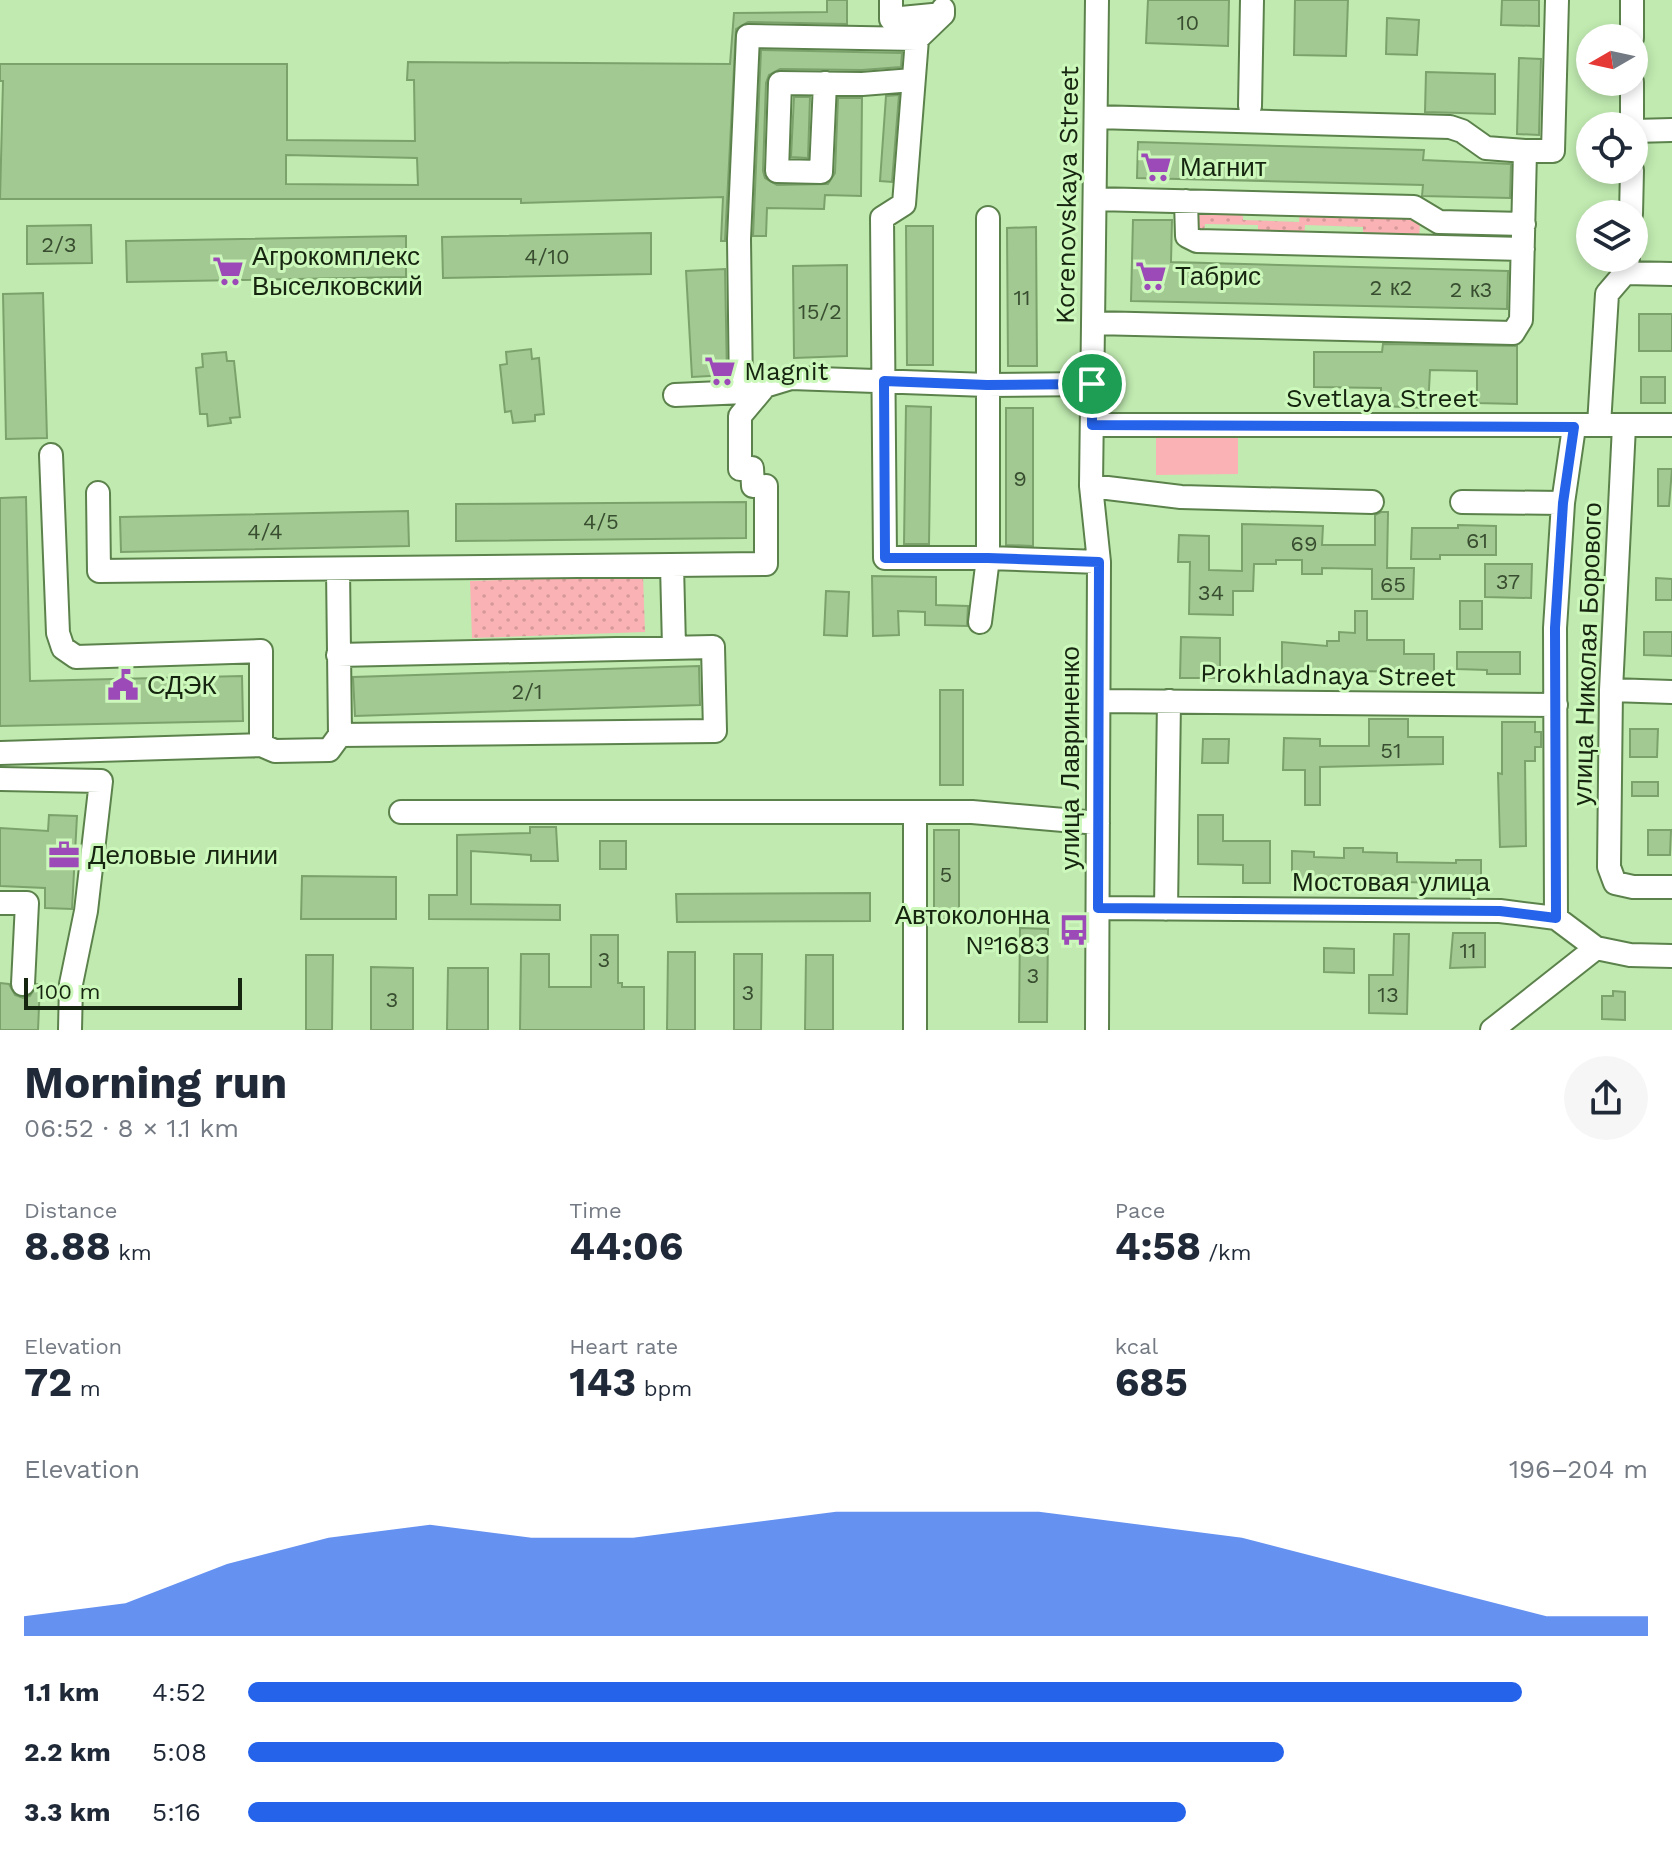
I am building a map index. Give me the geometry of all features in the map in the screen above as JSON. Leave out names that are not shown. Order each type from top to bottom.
[{"type":"street","points":[[891,0],[891,19],[944,7]]},
{"type":"street","name":"Korenovskaya Street","points":[[1091,486],[1097,0]]},
{"type":"street","points":[[1250,106],[1252,0]]},
{"type":"street","points":[[1096,117],[1450,127],[1462,131],[1486,148],[1553,151],[1557,0]]},
{"type":"street","points":[[1632,0],[1632,24]]},
{"type":"street","points":[[944,7],[917,39],[904,204],[882,218],[885,558],[1099,562]]},
{"type":"street","points":[[741,392],[739,239],[748,36],[917,39]]},
{"type":"street","points":[[825,83],[913,80]]},
{"type":"street","points":[[1648,129],[1672,130]]},
{"type":"street","points":[[1093,323],[1508,334],[1519,328],[1521,320],[1525,151]]},
{"type":"street","points":[[1095,199],[1414,207],[1439,222],[1524,224]]},
{"type":"street","points":[[1186,201],[1187,236],[1197,241],[1523,249]]},
{"type":"street","points":[[980,622],[988,558],[988,218]]},
{"type":"street","points":[[1648,270],[1672,274]]},
{"type":"street","points":[[1599,425],[1607,294],[1622,272]]},
{"type":"street","points":[[675,395],[741,392],[791,378],[987,385],[1092,384]]},
{"type":"street","points":[[98,493],[99,571],[766,564],[759,486],[752,468],[740,469],[740,416],[766,385]]},
{"type":"street","name":"Svetlaya Street","points":[[1092,425],[1672,425]]},
{"type":"street","name":"улица Николая Борового","points":[[1624,426],[1611,690],[1609,867],[1615,883],[1633,887],[1672,887]]},
{"type":"street","name":"улица Николая Борового","points":[[1556,918],[1555,628],[1563,503],[1574,427]]},
{"type":"street","points":[[51,455],[58,633],[63,648],[76,657],[261,651],[261,745]]},
{"type":"street","points":[[1091,486],[1181,497],[1372,502]]},
{"type":"street","name":"улица Лавриненко","points":[[1091,486],[1099,562],[1097,1030]]},
{"type":"street","points":[[1462,502],[1563,503]]},
{"type":"street","points":[[672,565],[674,647]]},
{"type":"street","points":[[0,753],[261,745],[275,751],[329,750],[340,735],[338,569]]},
{"type":"street","points":[[338,655],[713,647],[715,731],[340,735]]},
{"type":"street","points":[[1611,690],[1672,692]]},
{"type":"street","name":"Prokhladnaya Street","points":[[1099,701],[1556,705]]},
{"type":"street","points":[[1166,909],[1169,701]]},
{"type":"street","points":[[0,779],[101,781],[86,911],[71,984],[70,1030]]},
{"type":"street","points":[[401,812],[972,812],[1098,823]]},
{"type":"street","points":[[915,812],[915,1030]]},
{"type":"street","points":[[0,903],[27,903],[23,984]]},
{"type":"street","name":"Мостовая улица","points":[[1098,908],[1500,911],[1556,918],[1596,948],[1630,955],[1672,956]]},
{"type":"street","points":[[1492,1030],[1596,948]]},
{"type":"shaded area","points":[[1242,208],[1243,220],[1299,222],[1300,210],[1412,213],[1420,219],[1419,242],[1363,240],[1363,227],[1305,225],[1304,238],[1258,237],[1258,225],[1205,224],[1204,232],[1197,232],[1195,213]]},
{"type":"shaded area","points":[[1156,436],[1238,436],[1238,474],[1156,475]]},
{"type":"shaded area","points":[[643,576],[645,632],[472,638],[470,581]]},
{"type":"building","points":[[827,0],[847,0],[847,24],[748,22],[736,29],[725,241],[721,241],[723,197],[521,203],[521,199],[0,199],[3,81],[0,81],[0,64],[287,64],[287,140],[415,141],[414,80],[407,80],[408,62],[730,64],[734,13],[827,12]],"holes":[[[286,155],[417,158],[418,185],[286,184]]]},
{"type":"building","points":[[1148,0],[1229,0],[1228,46],[1146,43]]},
{"type":"building","points":[[1295,0],[1348,0],[1346,56],[1294,55]]},
{"type":"building","points":[[1502,0],[1539,0],[1539,26],[1501,25]]},
{"type":"building","points":[[1387,18],[1419,20],[1417,55],[1386,54]]},
{"type":"building","points":[[761,50],[902,53],[901,67],[780,69],[769,75],[766,83],[765,178],[777,185],[828,184],[835,173],[838,98],[862,98],[861,196],[825,195],[824,209],[767,208],[766,236],[753,236]]},
{"type":"building","points":[[1519,58],[1541,59],[1539,135],[1517,134]]},
{"type":"building","points":[[1426,72],[1495,74],[1495,114],[1425,112]]},
{"type":"building","points":[[899,95],[892,182],[880,181],[886,96]]},
{"type":"building","points":[[794,97],[810,97],[808,158],[791,157]]},
{"type":"building","points":[[1138,142],[1424,150],[1423,160],[1511,164],[1510,198],[1422,196],[1423,185],[1137,178]]},
{"type":"building","points":[[1133,220],[1172,220],[1171,262],[1508,271],[1507,309],[1131,301]]},
{"type":"building","points":[[91,225],[92,263],[27,264],[27,226]]},
{"type":"building","points":[[906,226],[933,226],[933,365],[907,365]]},
{"type":"building","points":[[1036,227],[1037,366],[1008,366],[1007,228]]},
{"type":"building","points":[[651,233],[651,274],[443,278],[442,237]]},
{"type":"building","points":[[406,236],[406,277],[127,282],[126,241]]},
{"type":"building","points":[[847,265],[847,356],[794,358],[793,266]]},
{"type":"building","points":[[725,269],[727,375],[692,377],[686,271]]},
{"type":"building","points":[[43,293],[47,438],[6,439],[3,294]]},
{"type":"building","points":[[1639,314],[1672,314],[1672,351],[1639,351]]},
{"type":"building","points":[[1383,344],[1517,346],[1517,404],[1477,403],[1477,371],[1430,370],[1428,408],[1381,406],[1381,388],[1314,387],[1314,352],[1382,352]]},
{"type":"building","points":[[531,349],[532,359],[539,358],[544,414],[535,415],[535,421],[513,423],[511,411],[505,412],[500,365],[507,364],[506,352]]},
{"type":"building","points":[[226,352],[227,361],[234,361],[240,417],[230,418],[231,423],[208,426],[207,414],[200,414],[196,368],[203,367],[202,354]]},
{"type":"building","points":[[1641,377],[1665,377],[1665,403],[1641,403]]},
{"type":"building","points":[[906,406],[931,407],[929,544],[904,544]]},
{"type":"building","points":[[1006,408],[1033,408],[1033,546],[1006,545]]},
{"type":"building","points":[[1658,469],[1672,469],[1669,506],[1658,506]]},
{"type":"building","points":[[26,497],[30,681],[242,676],[243,721],[0,726],[0,498]]},
{"type":"building","points":[[746,502],[746,538],[456,541],[456,504]]},
{"type":"building","points":[[408,511],[409,546],[121,552],[120,517]]},
{"type":"building","points":[[1388,512],[1387,568],[1414,568],[1413,599],[1372,599],[1372,569],[1322,568],[1322,574],[1302,574],[1302,560],[1276,560],[1276,564],[1254,564],[1253,591],[1233,591],[1233,615],[1189,614],[1190,562],[1178,562],[1179,535],[1209,536],[1209,570],[1242,571],[1242,524],[1323,526],[1322,545],[1375,545],[1375,515]]},
{"type":"building","points":[[1458,525],[1496,526],[1496,555],[1440,555],[1440,559],[1411,559],[1412,528],[1458,528]]},
{"type":"building","points":[[1485,564],[1532,564],[1531,598],[1485,597]]},
{"type":"building","points":[[872,576],[936,577],[936,605],[968,606],[967,626],[925,625],[925,612],[898,611],[899,635],[873,636]]},
{"type":"building","points":[[1656,578],[1672,579],[1672,600],[1656,600]]},
{"type":"building","points":[[826,591],[849,592],[847,636],[824,635]]},
{"type":"building","points":[[1460,601],[1482,601],[1482,629],[1460,629]]},
{"type":"building","points":[[1355,611],[1367,611],[1367,640],[1404,640],[1404,654],[1434,654],[1434,678],[1413,677],[1413,672],[1353,671],[1353,677],[1346,677],[1346,683],[1334,683],[1334,677],[1327,677],[1327,673],[1282,670],[1282,642],[1327,646],[1327,641],[1339,641],[1339,632],[1355,633]]},
{"type":"building","points":[[1644,632],[1672,632],[1672,656],[1644,655]]},
{"type":"building","points":[[1181,637],[1220,638],[1220,678],[1180,678]]},
{"type":"building","points":[[1457,652],[1520,652],[1520,674],[1487,674],[1487,670],[1457,669]]},
{"type":"building","points":[[699,666],[700,705],[355,716],[353,677]]},
{"type":"building","points":[[940,690],[963,690],[963,785],[940,785]]},
{"type":"building","points":[[1369,719],[1408,719],[1408,737],[1443,737],[1443,764],[1320,767],[1320,805],[1305,805],[1305,770],[1283,770],[1284,738],[1320,739],[1320,746],[1369,746]]},
{"type":"building","points":[[1502,722],[1535,722],[1535,732],[1541,732],[1541,747],[1535,747],[1535,761],[1525,761],[1526,846],[1500,847],[1498,773],[1502,774]]},
{"type":"building","points":[[1630,729],[1658,729],[1657,757],[1630,757]]},
{"type":"building","points":[[1203,739],[1229,739],[1228,763],[1202,763]]},
{"type":"building","points":[[1632,782],[1658,782],[1658,796],[1632,796]]},
{"type":"building","points":[[49,815],[77,816],[72,909],[45,908],[45,888],[0,886],[0,828],[48,831]]},
{"type":"building","points":[[1198,815],[1223,815],[1223,841],[1270,841],[1270,883],[1243,883],[1243,865],[1198,864]]},
{"type":"building","points":[[530,827],[556,827],[558,861],[531,861],[531,855],[471,851],[471,904],[560,905],[560,920],[429,919],[429,895],[457,895],[457,835],[530,833]]},
{"type":"building","points":[[934,830],[959,830],[959,919],[934,919]]},
{"type":"building","points":[[1648,830],[1671,830],[1670,855],[1648,855]]},
{"type":"building","points":[[600,841],[626,841],[626,869],[600,869]]},
{"type":"building","points":[[1344,848],[1397,853],[1397,862],[1456,863],[1456,860],[1481,860],[1481,884],[1362,881],[1362,887],[1327,887],[1327,881],[1292,880],[1292,851],[1314,852],[1314,857],[1344,858]]},
{"type":"building","points":[[302,876],[396,877],[396,919],[301,919]]},
{"type":"building","points":[[870,893],[870,921],[677,922],[676,894]]},
{"type":"building","points":[[1020,928],[1048,929],[1047,1022],[1019,1022]]},
{"type":"building","points":[[1453,933],[1485,933],[1485,967],[1450,968]]},
{"type":"building","points":[[1394,934],[1409,934],[1407,1014],[1369,1013],[1369,975],[1393,975]]},
{"type":"building","points":[[591,935],[618,935],[618,983],[622,983],[622,987],[644,987],[644,1030],[520,1030],[521,954],[549,954],[549,987],[591,987]]},
{"type":"building","points":[[1324,948],[1354,949],[1354,973],[1324,972]]},
{"type":"building","points":[[668,952],[695,952],[695,1030],[667,1030]]},
{"type":"building","points":[[734,954],[762,954],[761,1030],[734,1030]]},
{"type":"building","points":[[306,955],[333,955],[332,1030],[306,1030]]},
{"type":"building","points":[[806,955],[833,955],[833,1030],[805,1030]]},
{"type":"building","points":[[371,967],[413,968],[413,1030],[371,1030]]},
{"type":"building","points":[[448,968],[488,968],[488,1030],[447,1030]]},
{"type":"building","points":[[0,983],[9,984],[15,995],[23,998],[30,996],[40,984],[38,1030],[0,1030]]},
{"type":"building","points":[[1613,991],[1625,992],[1625,1020],[1602,1019],[1602,996],[1613,996]]},
{"type":"place","name":"Магнит","points":[[1156,167]]},
{"type":"place","name":"Агрокомплекс Выселковский","points":[[228,271]]},
{"type":"place","name":"Табрис","points":[[1151,276]]},
{"type":"place","name":"Magnit","points":[[720,371]]},
{"type":"place","name":"СДЭК","points":[[123,685]]},
{"type":"place","name":"Деловые линии","points":[[64,855]]},
{"type":"place","name":"Автоколонна №1683","points":[[1074,930]]},
{"type":"route","points":[[884,381],[987,385],[1092,384],[1092,425],[1574,427],[1563,503],[1555,628],[1556,918],[1500,911],[1098,908],[1099,562],[885,558],[884,381]]}]
